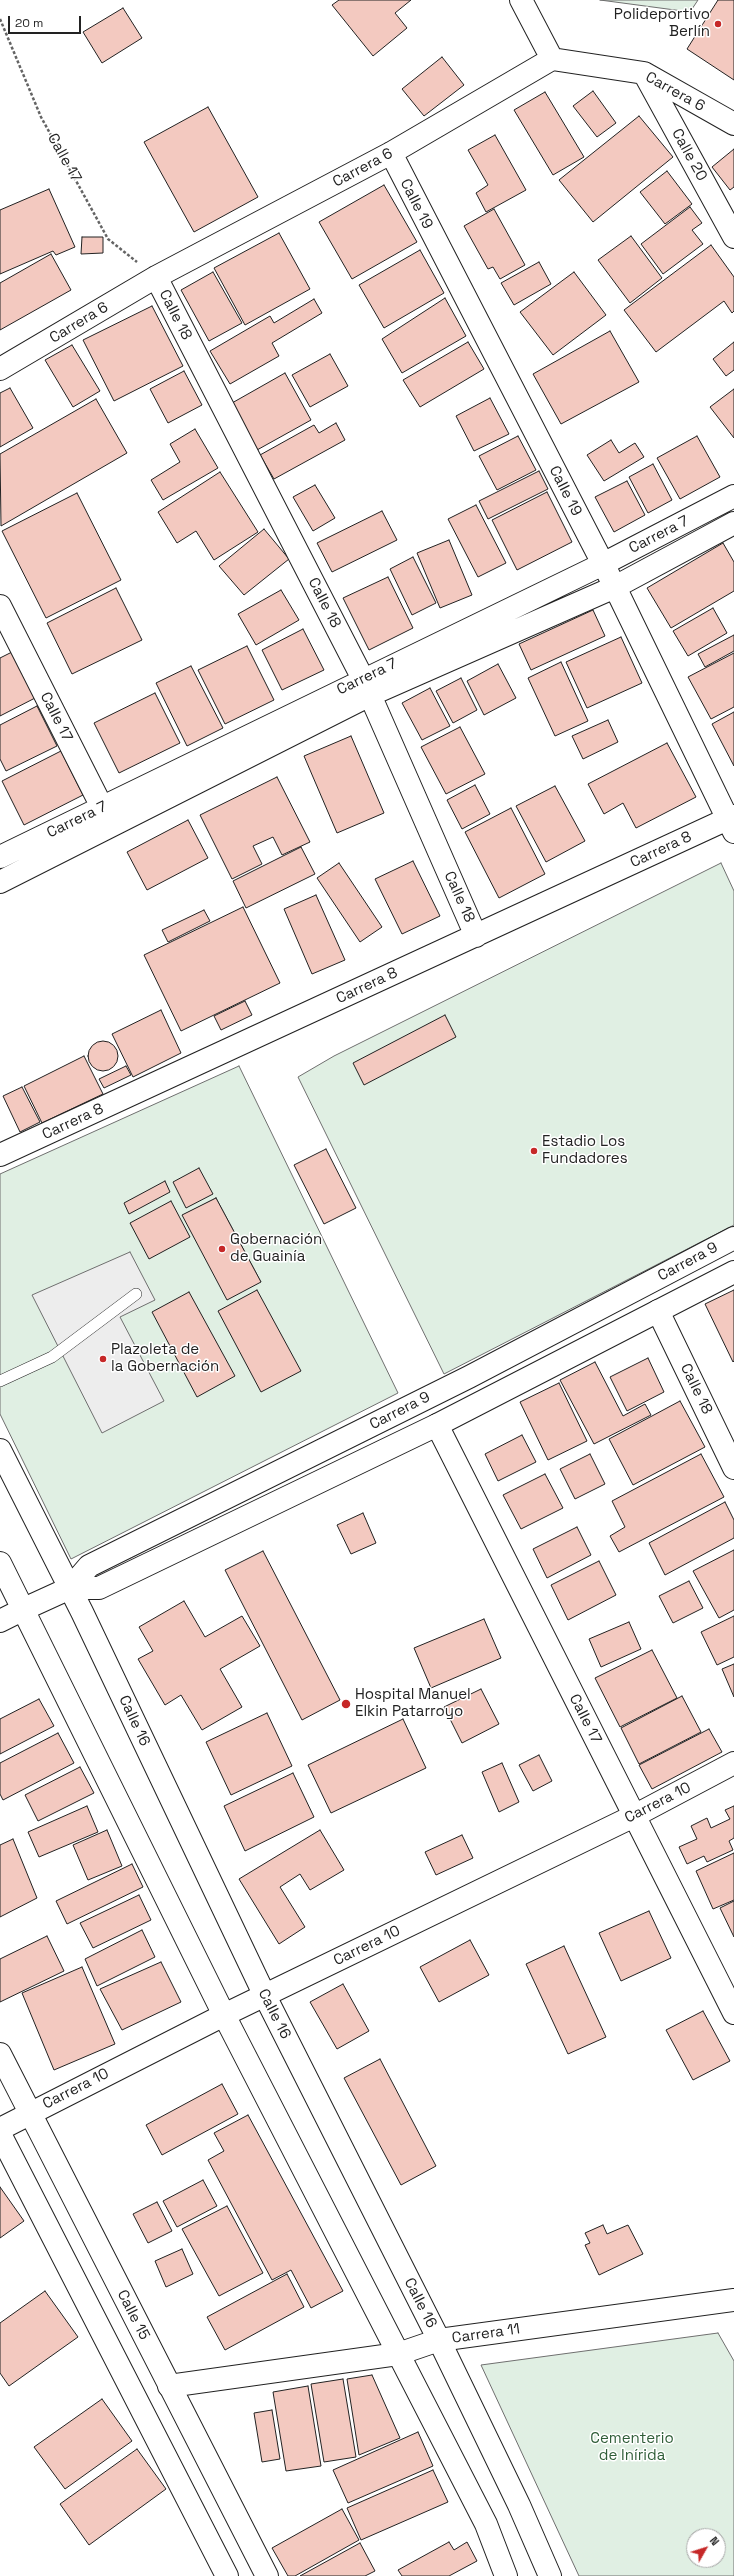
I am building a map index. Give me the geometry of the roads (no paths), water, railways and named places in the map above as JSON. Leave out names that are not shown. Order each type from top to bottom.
[{"type":"street","points":[[521,0],[552,59]]},
{"type":"street","name":"Carrera 6","points":[[0,369],[156,277],[390,154],[552,59],[644,73],[734,124]]},
{"type":"street","name":"Calle 20","points":[[644,73],[734,238]]},
{"type":"street","name":"Calle 19","points":[[390,154],[615,587],[732,822]]},
{"type":"street","name":"Calle 18","points":[[156,277],[367,687],[476,936]]},
{"type":"street","name":"Carrera 7","points":[[0,882],[113,827],[367,687],[734,496]]},
{"type":"street","name":"Carrera 7","points":[[0,857],[103,807],[367,687],[615,587],[734,523]]},
{"type":"street","name":"Calle 17","points":[[0,606],[113,827]]},
{"type":"street","name":"Carrera 8","points":[[0,1155],[476,936],[732,822]]},
{"type":"street","name":"Carrera 9","points":[[70,1588],[89,1566],[469,1376],[734,1238]]},
{"type":"street","name":"Carrera 9","points":[[0,1621],[70,1588],[99,1588],[437,1425],[734,1272]]},
{"type":"street","name":"Calle 18","points":[[658,1311],[734,1468]]},
{"type":"street","name":"Calle 17","points":[[437,1425],[734,2013]]},
{"type":"street","name":"Calle 16","points":[[0,1450],[70,1588],[265,1996],[439,2340],[520,2505],[550,2576]]},
{"type":"street","points":[[0,1563],[224,2015],[486,2524],[506,2576]]},
{"type":"street","name":"Carrera 10","points":[[0,2129],[224,2015],[634,1816],[734,1763]]},
{"type":"street","name":"Calle 15","points":[[0,2054],[267,2576]]},
{"type":"street","points":[[0,2134],[227,2576]]},
{"type":"street","name":"Carrera 11","points":[[169,2386],[398,2354],[439,2340],[734,2300]]},
{"type":"lane","points":[[0,1381],[52,1357],[136,1294]]},
{"type":"place","name":"Polideportivo Berlín","points":[[718,24]]},
{"type":"place","name":"Estadio Los Fundadores","points":[[534,1151]]},
{"type":"place","name":"Gobernación de Guainía","points":[[222,1249]]},
{"type":"place","name":"Plazoleta de la Gobernación","points":[[103,1359]]},
{"type":"place","name":"Hospital Manuel Elkin Patarroyo","points":[[346,1704]]},
{"type":"park label","name":"Cementerio de Inírida","points":[[632,2448]]}]
